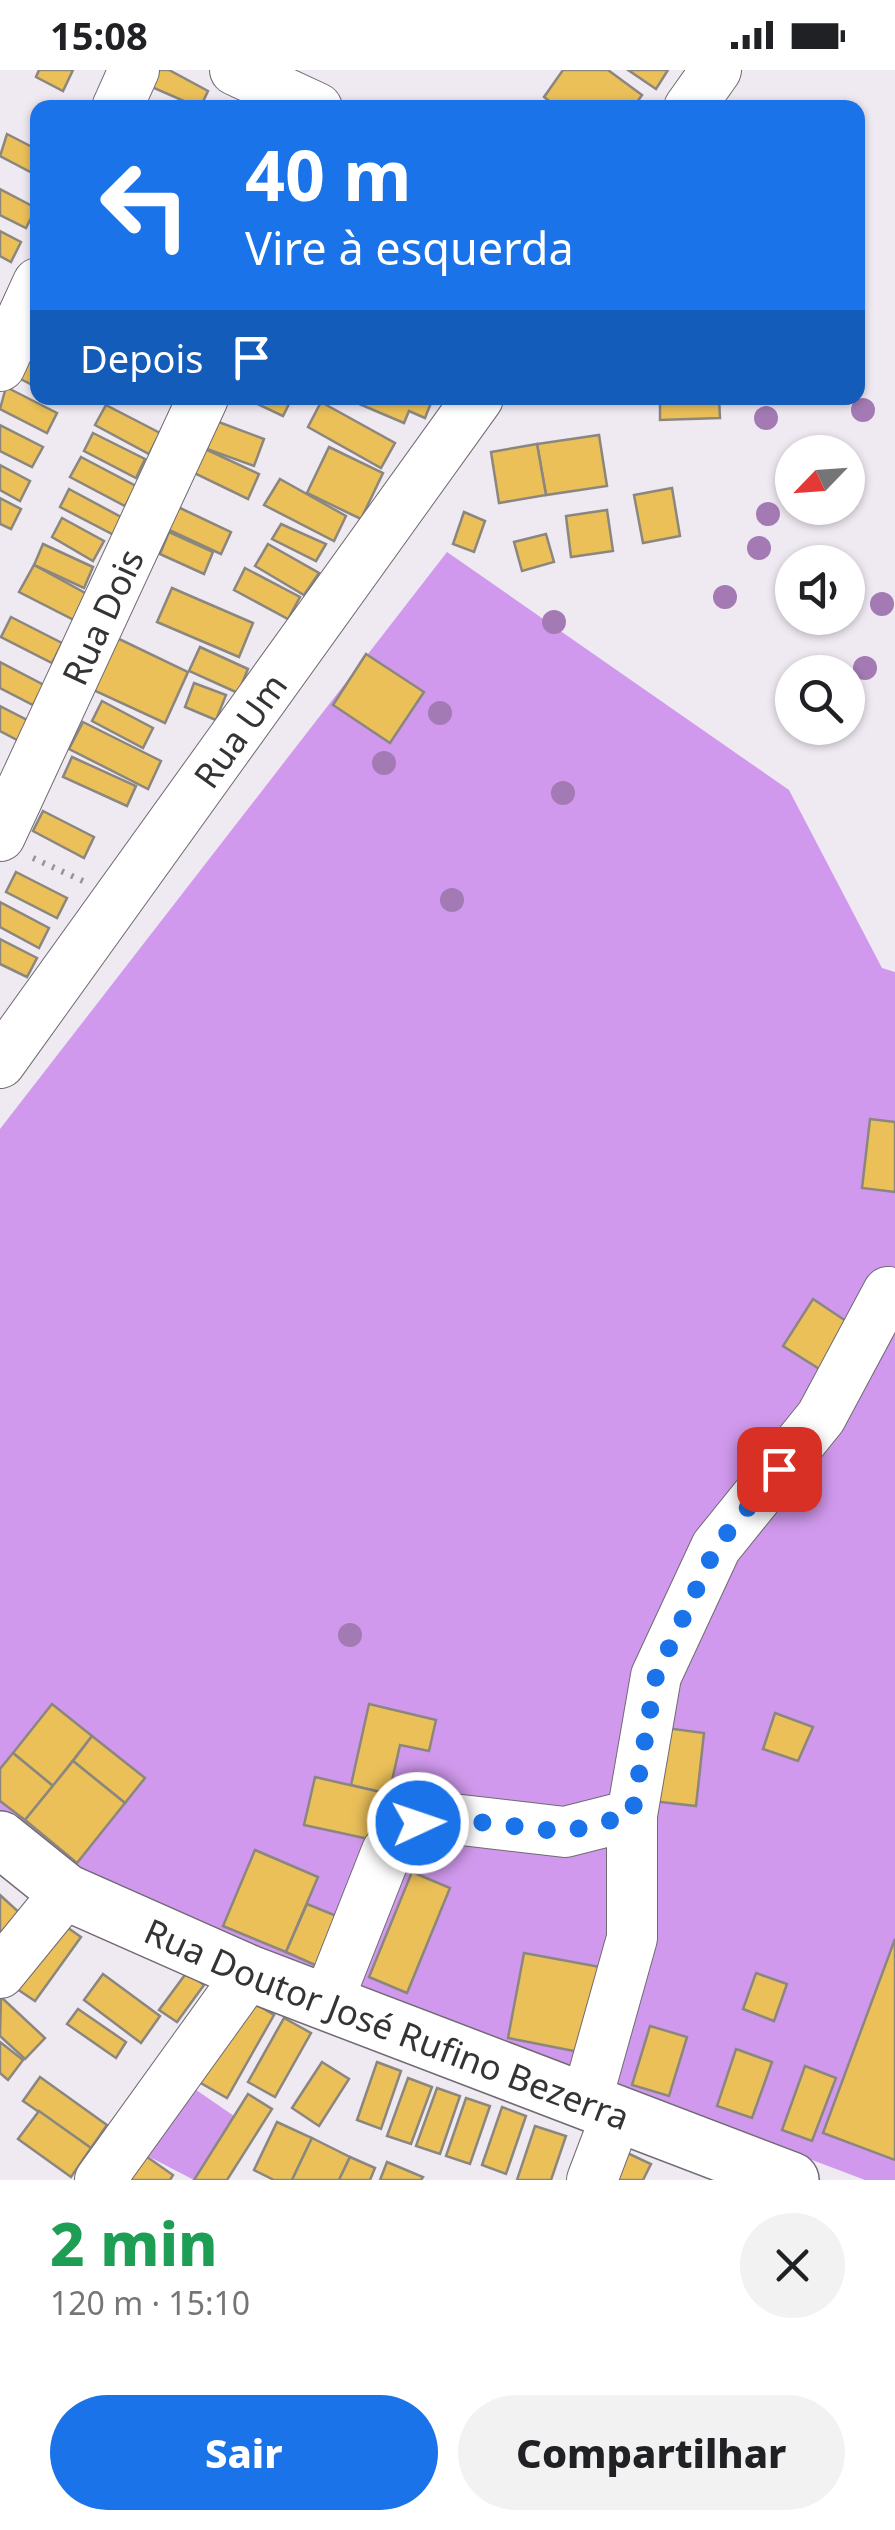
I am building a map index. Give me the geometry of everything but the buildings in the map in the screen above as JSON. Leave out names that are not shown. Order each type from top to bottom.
[{"type":"main road","name":"Rua Doutor José Rufino Bezerra","points":[[0,1839],[66,1892],[249,1973],[791,2180]]},
{"type":"street","points":[[121,100],[134,70]]},
{"type":"street","points":[[235,70],[300,100]]},
{"type":"street","points":[[695,100],[716,70]]},
{"type":"street","points":[[0,366],[30,300]]},
{"type":"street","name":"Rua Dois","points":[[8,843],[200,405]]},
{"type":"street","name":"Rua Um","points":[[0,1063],[473,405]]},
{"type":"street","points":[[592,2180],[632,1938],[632,1815],[656,1676],[716,1547],[821,1418],[888,1292]]},
{"type":"street","points":[[327,2003],[387,1850],[418,1823],[453,1819],[565,1832],[632,1815]]},
{"type":"street","points":[[0,1973],[66,1892]]},
{"type":"street","points":[[100,2180],[249,1973]]},
{"type":"path","points":[[8,843],[118,897]]},
{"type":"shaded area","points":[[447,552],[789,790],[882,968],[895,972],[895,2180],[865,2180],[591,2076],[325,1983],[79,1878],[0,1813],[0,1129]]},
{"type":"shaded area","points":[[189,2085],[234,2116],[194,2180],[140,2152]]},
{"type":"route","points":[[418,1823],[453,1819],[565,1832],[632,1815],[656,1676],[716,1547],[779,1469]]}]
